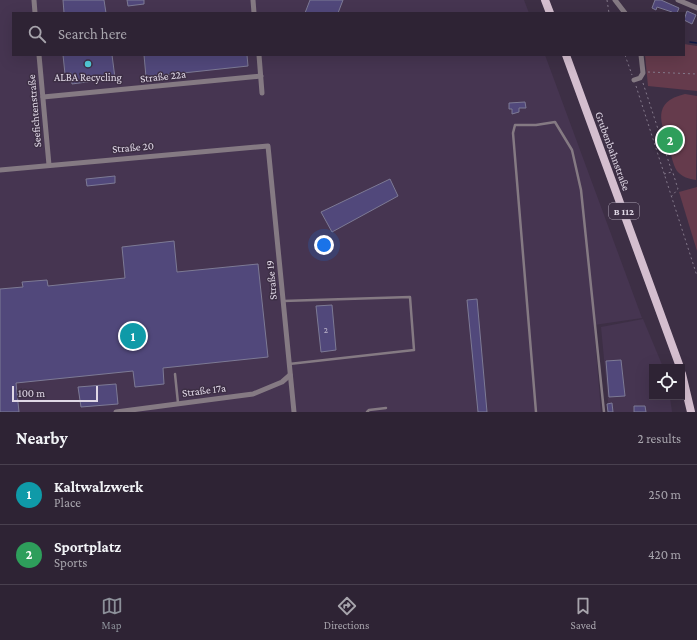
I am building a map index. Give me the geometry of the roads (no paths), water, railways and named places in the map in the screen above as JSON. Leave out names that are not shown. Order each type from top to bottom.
[{"type":"main road","points":[[545,0],[550,12]]},
{"type":"main road","name":"Grubenbahnstraße","points":[[566,56],[679,364]]},
{"type":"main road","points":[[685,387],[691,412]]},
{"type":"street","points":[[34,0],[35,12]]},
{"type":"street","points":[[253,0],[254,12]]},
{"type":"street","points":[[615,0],[623,12]]},
{"type":"street","points":[[678,0],[697,8]]},
{"type":"street","name":"Seefichtenstraße","points":[[39,56],[49,165]]},
{"type":"street","points":[[259,56],[262,92]]},
{"type":"street","points":[[634,80],[640,78],[643,72],[641,56]]},
{"type":"street","name":"Straße 22a","points":[[43,97],[261,76]]},
{"type":"street","name":"Straße 20","points":[[0,170],[268,146]]},
{"type":"street","name":"Straße 19","points":[[268,146],[294,412]]},
{"type":"street","name":"Straße 17a","points":[[116,412],[253,394],[282,382],[290,375]]},
{"type":"lane","points":[[536,412],[513,133],[515,125],[536,125],[555,122],[572,150],[581,190],[604,412]]},
{"type":"lane","points":[[283,301],[410,297],[414,350],[289,364]]},
{"type":"lane","points":[[175,374],[178,403]]},
{"type":"lane","points":[[366,412],[369,410],[386,408]]},
{"type":"waterway","points":[[690,42],[697,43]]},
{"type":"place","name":"ALBA Recycling","points":[[88,64]]},
{"type":"place","name":"Sportplatz","points":[[670,140]]},
{"type":"place","name":"Kaltwalzwerk","points":[[133,336]]}]
